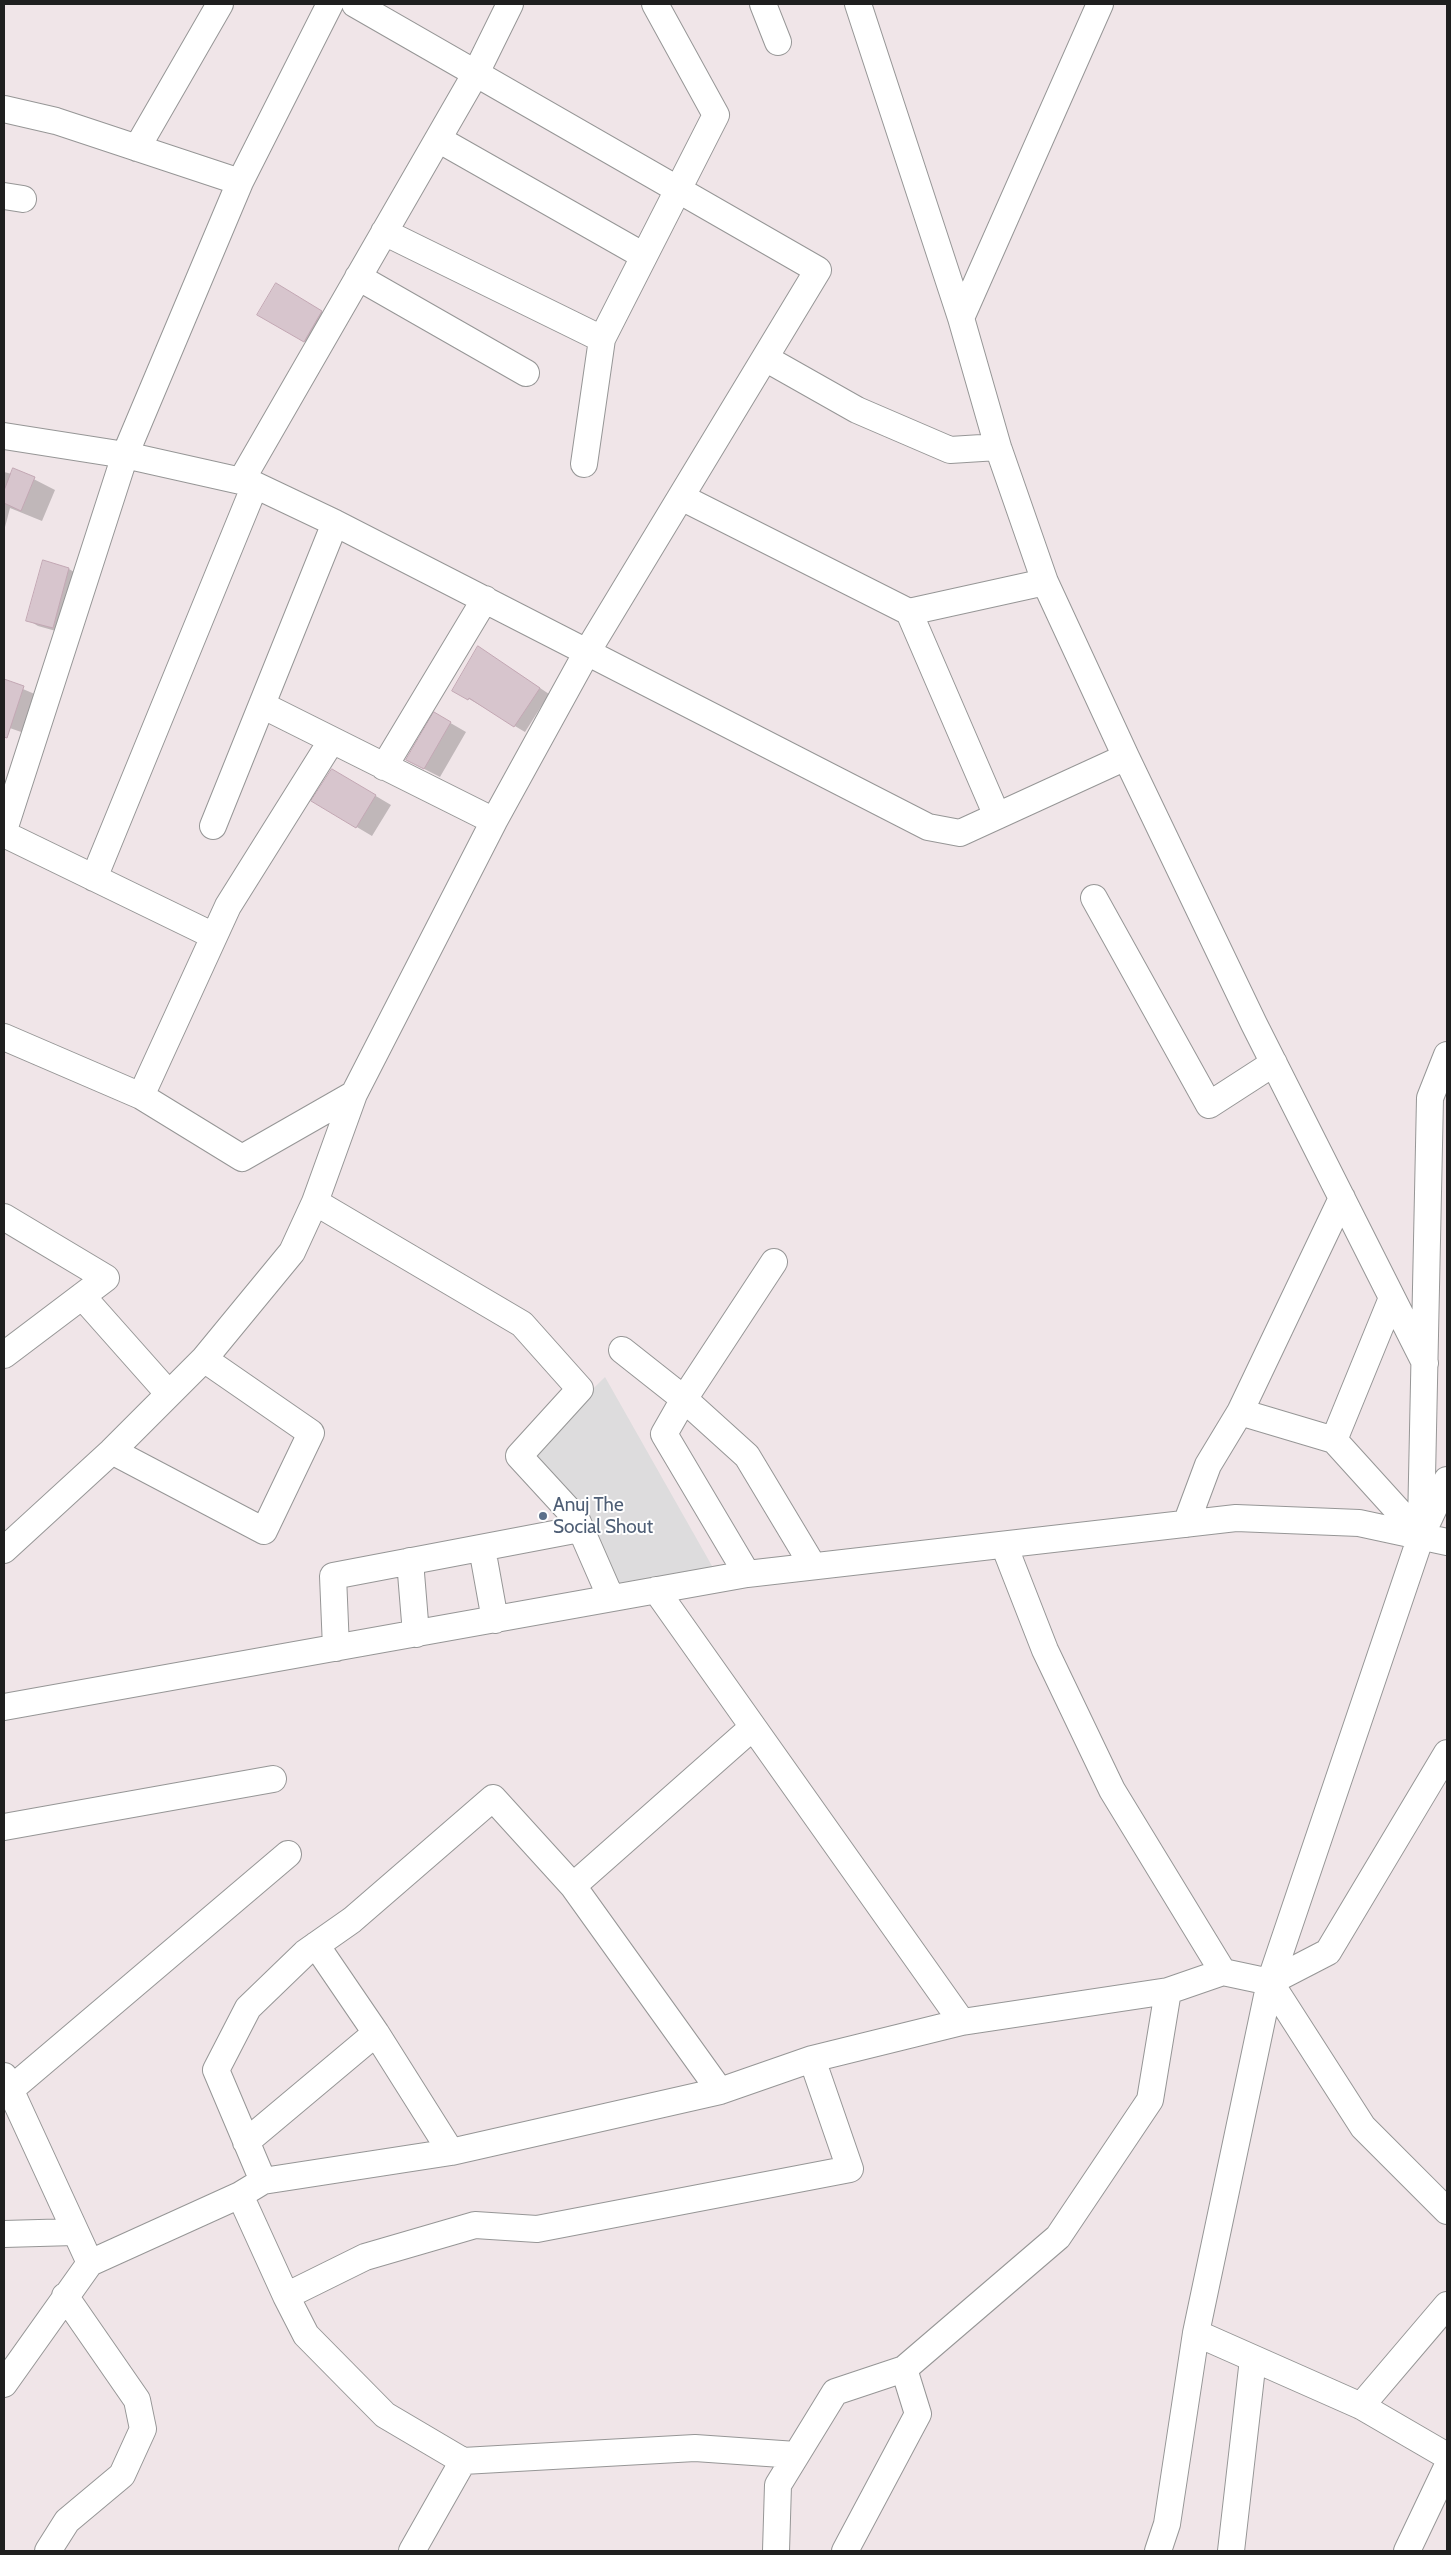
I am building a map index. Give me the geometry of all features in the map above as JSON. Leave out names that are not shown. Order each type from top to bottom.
[{"type":"street","points":[[137,148],[220,4]]},
{"type":"street","points":[[4,830],[126,455],[240,182],[330,4]]},
{"type":"street","points":[[4,1550],[112,1451],[204,1359],[292,1252],[315,1202],[354,1094],[494,821],[587,652],[818,270],[355,4]]},
{"type":"street","points":[[94,878],[248,483],[358,277],[476,73],[510,4]]},
{"type":"street","points":[[584,464],[602,339],[716,116],[655,4]]},
{"type":"street","points":[[763,4],[778,42]]},
{"type":"street","points":[[858,4],[961,318],[998,448],[1045,582],[1126,757],[1274,1063],[1425,1363]]},
{"type":"street","points":[[961,318],[1100,4]]},
{"type":"street","points":[[4,109],[56,121],[240,182]]},
{"type":"street","points":[[438,139],[644,256]]},
{"type":"street","points":[[384,232],[602,339]]},
{"type":"street","points":[[358,277],[526,373]]},
{"type":"street","points":[[765,358],[857,410],[950,450],[998,448]]},
{"type":"street","points":[[4,436],[126,455],[248,483],[335,522],[928,826],[960,833],[1126,757]]},
{"type":"street","points":[[681,497],[909,612],[1045,582]]},
{"type":"street","points":[[213,826],[335,522]]},
{"type":"street","points":[[384,766],[485,599]]},
{"type":"street","points":[[909,612],[997,816]]},
{"type":"street","points":[[262,705],[494,821]]},
{"type":"street","points":[[141,1096],[228,906],[332,740]]},
{"type":"street","points":[[4,834],[214,936]]},
{"type":"street","points":[[1094,898],[1209,1105],[1274,1063]]},
{"type":"street","points":[[4,1038],[141,1096],[242,1158],[354,1094]]},
{"type":"street","points":[[1421,1536],[1430,1098],[1447,1055]]},
{"type":"street","points":[[1186,1524],[1208,1465],[1240,1412],[1342,1198]]},
{"type":"street","points":[[315,1202],[522,1324],[580,1389],[519,1456],[576,1518],[611,1598]]},
{"type":"street","points":[[4,1217],[106,1278],[4,1355]]},
{"type":"street","points":[[747,1574],[664,1434],[684,1399],[774,1262]]},
{"type":"street","points":[[82,1296],[169,1394]]},
{"type":"street","points":[[1334,1440],[1392,1298]]},
{"type":"street","points":[[622,1350],[684,1399],[747,1456],[813,1566]]},
{"type":"street","points":[[112,1451],[264,1531],[311,1433],[204,1359]]},
{"type":"street","points":[[1240,1412],[1334,1440],[1421,1536]]},
{"type":"street","points":[[1158,2551],[1168,2524],[1196,2334],[1270,1982],[1421,1536],[1447,1480]]},
{"type":"street","points":[[4,1707],[747,1574],[813,1566],[1236,1518],[1359,1523],[1447,1542]]},
{"type":"street","points":[[336,1648],[333,1576],[580,1529]]},
{"type":"street","points":[[1004,1545],[1046,1650],[1112,1790],[1223,1972]]},
{"type":"street","points":[[482,1548],[495,1620]]},
{"type":"street","points":[[410,1561],[416,1634]]},
{"type":"street","points":[[656,1590],[962,2022]]},
{"type":"street","points":[[573,1886],[753,1728]]},
{"type":"street","points":[[4,2384],[90,2263],[240,2195],[263,2181],[451,2152],[720,2091],[812,2059],[962,2022],[1168,1990],[1223,1972],[1270,1982],[1328,1952],[1447,1753]]},
{"type":"street","points":[[4,1827],[272,1779]]},
{"type":"street","points":[[263,2181],[216,2070],[248,2008],[316,1945],[352,1920],[493,1798],[573,1886],[720,2091]]},
{"type":"street","points":[[90,2263],[6,2083],[288,1854]]},
{"type":"street","points":[[316,1945],[376,2033],[451,2152]]},
{"type":"street","points":[[1270,1982],[1363,2127],[1447,2211]]},
{"type":"street","points":[[776,2551],[778,2485],[835,2392],[904,2369],[1058,2237],[1150,2100],[1168,1990]]},
{"type":"street","points":[[246,2142],[376,2033]]},
{"type":"street","points":[[286,2296],[365,2257],[475,2225],[537,2230],[850,2169],[812,2059]]},
{"type":"street","points":[[240,2195],[306,2335],[386,2415],[463,2461],[695,2448],[796,2455]]},
{"type":"street","points":[[4,2234],[74,2232]]},
{"type":"street","points":[[48,2551],[67,2521],[122,2475],[144,2429],[137,2400],[65,2296]]},
{"type":"street","points":[[1361,2406],[1447,2305]]},
{"type":"street","points":[[1196,2334],[1361,2406],[1446,2471],[1407,2551]]},
{"type":"street","points":[[1231,2551],[1253,2358]]},
{"type":"street","points":[[845,2551],[918,2414],[904,2369]]},
{"type":"street","points":[[412,2551],[463,2461]]},
{"type":"shaded area","points":[[605,1377],[716,1573],[612,1593],[527,1454]]},
{"type":"building","points":[[276,283],[322,311],[304,342],[257,315]]},
{"type":"building","points":[[13,468],[35,477],[21,511],[4,503],[4,491]]},
{"type":"building","points":[[43,560],[69,568],[53,628],[26,621]]},
{"type":"building","points":[[478,646],[540,688],[514,727],[469,698],[468,700],[452,691]]},
{"type":"building","points":[[4,679],[24,686],[7,738],[4,737]]},
{"type":"building","points":[[434,712],[451,722],[424,769],[406,760]]},
{"type":"building","points":[[332,769],[376,795],[356,828],[311,801]]},
{"type":"place","name":"Anuj The Social Shout","points":[[543,1516]]}]
